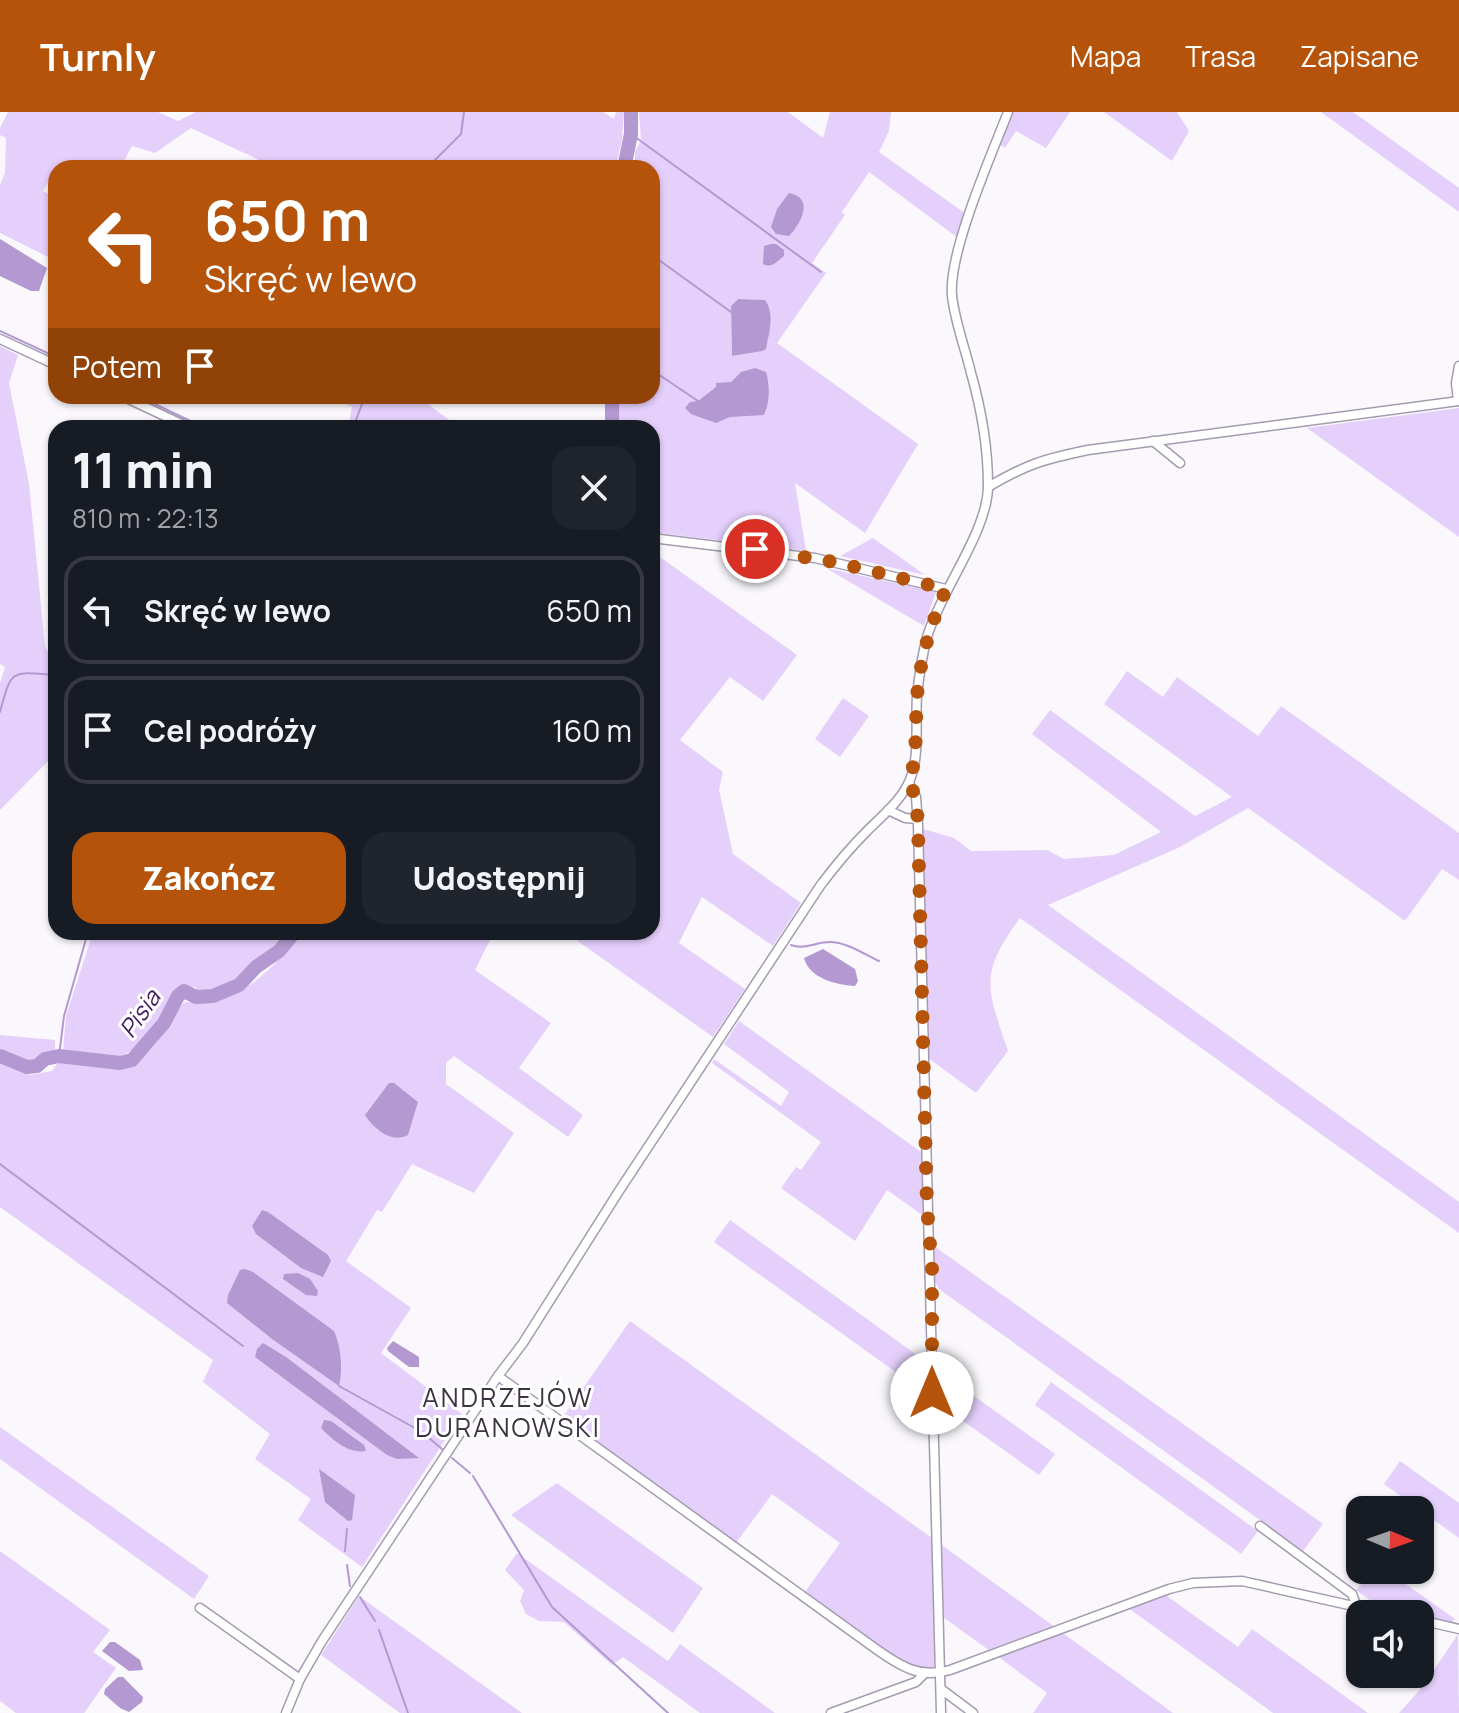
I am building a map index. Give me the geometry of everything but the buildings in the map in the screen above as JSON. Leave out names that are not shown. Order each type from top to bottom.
[{"type":"street","points":[[286,1713],[300,1679],[820,886],[909,783],[913,767],[920,667],[931,626],[975,532],[988,487],[977,393],[956,316],[952,283],[956,260],[978,191],[1008,112]]},
{"type":"street","points":[[0,339],[48,361]]},
{"type":"street","points":[[988,487],[1019,468],[1045,458],[1459,401],[1456,383],[1459,366]]},
{"type":"street","points":[[139,404],[173,420]]},
{"type":"street","points":[[1153,441],[1180,463]]},
{"type":"street","points":[[660,539],[815,558],[946,589]]},
{"type":"street","points":[[909,783],[916,797],[918,819],[941,1713]]},
{"type":"street","points":[[888,810],[905,818],[918,819]]},
{"type":"street","points":[[498,1376],[876,1649],[905,1668],[924,1674],[940,1673],[1193,1583],[1242,1581],[1346,1605]]},
{"type":"street","points":[[1260,1526],[1352,1594],[1354,1600]]},
{"type":"street","points":[[200,1608],[300,1679]]},
{"type":"street","points":[[1434,1623],[1456,1628],[1459,1618]]},
{"type":"street","points":[[831,1713],[916,1682],[924,1674]]},
{"type":"street","points":[[941,1689],[973,1713]]},
{"type":"shaded area","points":[[8,112],[158,112],[178,121],[196,112],[603,112],[614,119],[616,112],[624,112],[617,160],[259,160],[191,128],[155,153],[132,146],[124,160],[48,160],[48,182],[43,191],[48,194],[48,257],[0,233],[0,185],[5,173],[6,138],[0,135]]},
{"type":"shaded area","points":[[639,112],[788,112],[823,138],[830,112],[891,112],[889,131],[879,152],[966,214],[958,238],[869,172],[842,212],[845,215],[812,263],[826,273],[777,343],[918,444],[865,533],[795,483],[806,551],[660,533],[660,420],[618,420],[617,404],[660,404],[660,160],[635,160],[635,151],[641,141]],"holes":[[[738,299],[765,300],[770,318],[766,348],[732,356],[731,306]]]},
{"type":"shaded area","points":[[1012,112],[1070,112],[1046,148],[1016,131],[1005,148],[1000,145]]},
{"type":"shaded area","points":[[1104,112],[1177,112],[1189,131],[1172,161]]},
{"type":"shaded area","points":[[1321,112],[1353,112],[1459,188],[1459,212]]},
{"type":"shaded area","points":[[789,193],[802,200],[803,212],[789,236],[776,234],[771,227],[777,209]]},
{"type":"shaded area","points":[[0,239],[47,268],[39,291],[31,291],[0,276]]},
{"type":"shaded area","points":[[771,244],[784,250],[784,256],[769,266],[763,264],[764,246]]},
{"type":"shaded area","points":[[738,299],[765,300],[770,311],[770,323],[766,349],[732,356],[731,306]]},
{"type":"shaded area","points":[[0,346],[18,355],[9,383],[29,484],[48,652],[48,761],[0,810],[0,683],[5,667],[0,664]]},
{"type":"shaded area","points":[[755,368],[766,372],[767,377],[769,388],[764,415],[730,417],[716,423],[691,414],[685,408],[716,387],[716,383],[731,382],[741,372]]},
{"type":"shaded area","points":[[346,404],[428,404],[449,420],[350,420],[352,407]]},
{"type":"shaded area","points":[[1459,408],[1459,537],[1307,428]]},
{"type":"shaded area","points":[[873,538],[925,575],[840,556]]},
{"type":"shaded area","points":[[660,557],[797,655],[763,701],[730,677],[680,740],[723,772],[719,790],[733,854],[801,903],[773,946],[702,897],[679,943],[745,989],[713,1037],[576,940],[660,940]]},
{"type":"shaded area","points":[[826,568],[936,592],[924,626]]},
{"type":"shaded area","points":[[1127,671],[1163,697],[1177,677],[1258,736],[1281,706],[1459,833],[1459,880],[1442,869],[1405,921],[1248,808],[1178,848],[1048,905],[1459,1202],[1459,1233],[1020,918],[997,954],[990,982],[995,1012],[1008,1051],[976,1093],[928,1058],[920,828],[954,838],[971,851],[1047,850],[1064,859],[1114,855],[1161,832],[1032,734],[1050,710],[1195,816],[1232,797],[1104,704]]},
{"type":"shaded area","points":[[843,698],[869,716],[840,757],[815,739]]},
{"type":"shaded area","points":[[90,940],[281,940],[236,979],[218,989],[199,994],[195,987],[184,986],[175,992],[154,1028],[136,1049],[116,1058],[63,1052],[66,1016]]},
{"type":"shaded area","points":[[294,940],[490,940],[475,970],[551,1023],[519,1068],[583,1115],[568,1137],[454,1056],[446,1063],[446,1084],[514,1133],[474,1193],[412,1164],[382,1212],[377,1210],[346,1261],[411,1308],[381,1353],[462,1414],[362,1567],[298,1520],[311,1499],[255,1459],[270,1434],[203,1382],[213,1360],[0,1207],[0,1060],[30,1075],[52,1071],[60,1060],[108,1067],[131,1064],[154,1046],[183,1003],[228,995],[249,986]]},
{"type":"shaded area","points":[[823,949],[855,969],[858,981],[855,986],[832,982],[811,971],[804,958]]},
{"type":"shaded area","points":[[739,1021],[921,1152],[925,1217],[887,1190],[855,1241],[781,1188],[796,1167],[801,1170],[821,1142],[712,1063],[714,1059],[781,1106],[789,1092],[724,1044]]},
{"type":"shaded area","points":[[0,1035],[55,1040],[55,1053],[31,1062],[23,1061],[0,1053]]},
{"type":"shaded area","points":[[389,1083],[394,1083],[418,1102],[408,1135],[402,1137],[384,1134],[365,1115]]},
{"type":"shaded area","points":[[262,1210],[328,1255],[331,1261],[323,1277],[301,1268],[256,1234],[252,1226]]},
{"type":"shaded area","points":[[730,1220],[925,1361],[925,1393],[714,1242]]},
{"type":"shaded area","points":[[934,1246],[1323,1524],[1303,1551],[939,1289],[934,1280]]},
{"type":"shaded area","points":[[245,1269],[334,1331],[341,1358],[339,1386],[227,1303],[240,1270]]},
{"type":"shaded area","points":[[298,1273],[310,1279],[318,1291],[317,1296],[306,1295],[283,1279],[284,1274]]},
{"type":"shaded area","points":[[630,1321],[932,1538],[937,1654],[933,1670],[921,1671],[908,1666],[805,1592],[840,1543],[772,1494],[736,1543],[563,1417]]},
{"type":"shaded area","points":[[393,1341],[419,1357],[419,1367],[409,1367],[388,1351]]},
{"type":"shaded area","points":[[263,1343],[419,1458],[397,1459],[387,1455],[255,1357]]},
{"type":"shaded area","points":[[935,1368],[1055,1454],[1039,1475],[935,1401]]},
{"type":"shaded area","points":[[1051,1382],[1258,1531],[1241,1554],[1035,1405]]},
{"type":"shaded area","points":[[324,1420],[331,1421],[364,1445],[366,1451],[347,1448],[336,1441],[321,1428]]},
{"type":"shaded area","points":[[0,1427],[209,1576],[194,1599],[0,1459]]},
{"type":"shaded area","points":[[1400,1461],[1459,1503],[1459,1538],[1434,1520],[1434,1496],[1401,1496],[1384,1484]]},
{"type":"shaded area","points":[[319,1469],[355,1495],[352,1520],[348,1521],[325,1502]]},
{"type":"shaded area","points":[[557,1483],[703,1588],[673,1633],[511,1515]]},
{"type":"shaded area","points":[[939,1543],[1055,1627],[990,1651],[943,1617]]},
{"type":"shaded area","points":[[0,1551],[110,1630],[93,1652],[116,1668],[84,1713],[16,1713],[0,1701]]},
{"type":"shaded area","points":[[517,1553],[668,1661],[680,1644],[775,1713],[700,1713],[623,1657],[612,1665],[564,1622],[539,1621],[526,1614],[520,1601],[524,1590],[505,1570]]},
{"type":"shaded area","points":[[1362,1584],[1406,1584],[1428,1600],[1370,1600],[1356,1590]]},
{"type":"shaded area","points":[[359,1596],[522,1713],[400,1713],[321,1655]]},
{"type":"shaded area","points":[[1167,1596],[1238,1647],[1252,1629],[1368,1713],[1273,1713],[1127,1607]]},
{"type":"shaded area","points":[[1434,1604],[1455,1619],[1450,1624],[1434,1620]]},
{"type":"shaded area","points":[[1060,1631],[1173,1713],[1033,1713],[1047,1693],[996,1655]]},
{"type":"shaded area","points":[[1458,1634],[1459,1713],[1399,1713],[1421,1688],[1434,1688],[1434,1670]]},
{"type":"shaded area","points":[[110,1642],[115,1642],[140,1660],[143,1670],[129,1671],[102,1651]]},
{"type":"shaded area","points":[[118,1677],[123,1677],[143,1697],[142,1702],[129,1712],[104,1694],[105,1689]]},
{"type":"waterway","points":[[435,160],[461,134],[464,112]]},
{"type":"waterway","name":"Pisia","points":[[626,160],[631,134],[631,112]]},
{"type":"waterway","points":[[631,134],[821,272]]},
{"type":"waterway","points":[[660,261],[731,312]]},
{"type":"waterway","points":[[0,331],[48,353]]},
{"type":"waterway","points":[[660,375],[698,401]]},
{"type":"waterway","points":[[155,404],[188,420]]},
{"type":"waterway","points":[[356,420],[362,404]]},
{"type":"waterway","name":"Pisia","points":[[612,404],[612,420]]},
{"type":"waterway","points":[[0,712],[7,687],[15,676],[48,674]]},
{"type":"waterway","points":[[59,1056],[64,1016],[86,940]]},
{"type":"waterway","name":"Pisia","points":[[0,1056],[27,1067],[59,1056],[120,1063],[132,1060],[164,1023],[178,996],[184,991],[196,997],[213,996],[239,985],[288,940]]},
{"type":"waterway","points":[[791,945],[842,944],[879,961]]},
{"type":"waterway","points":[[0,1164],[243,1346]]},
{"type":"waterway","points":[[339,1386],[422,1432],[442,1449]]},
{"type":"waterway","points":[[452,1458],[470,1473]]},
{"type":"waterway","points":[[473,1476],[552,1607],[668,1713]]},
{"type":"waterway","points":[[345,1551],[347,1529]]},
{"type":"waterway","points":[[347,1565],[350,1586]]},
{"type":"waterway","points":[[360,1597],[375,1621]]},
{"type":"waterway","points":[[379,1630],[408,1713]]},
{"type":"district","name":"ANDRZEJÓW DURANOWSKI","points":[[508,1412]]},
{"type":"route","points":[[755,549],[834,562],[946,589],[926,640],[920,667],[913,767],[909,783],[916,797],[918,825],[927,1207],[932,1268],[932,1393]]}]
